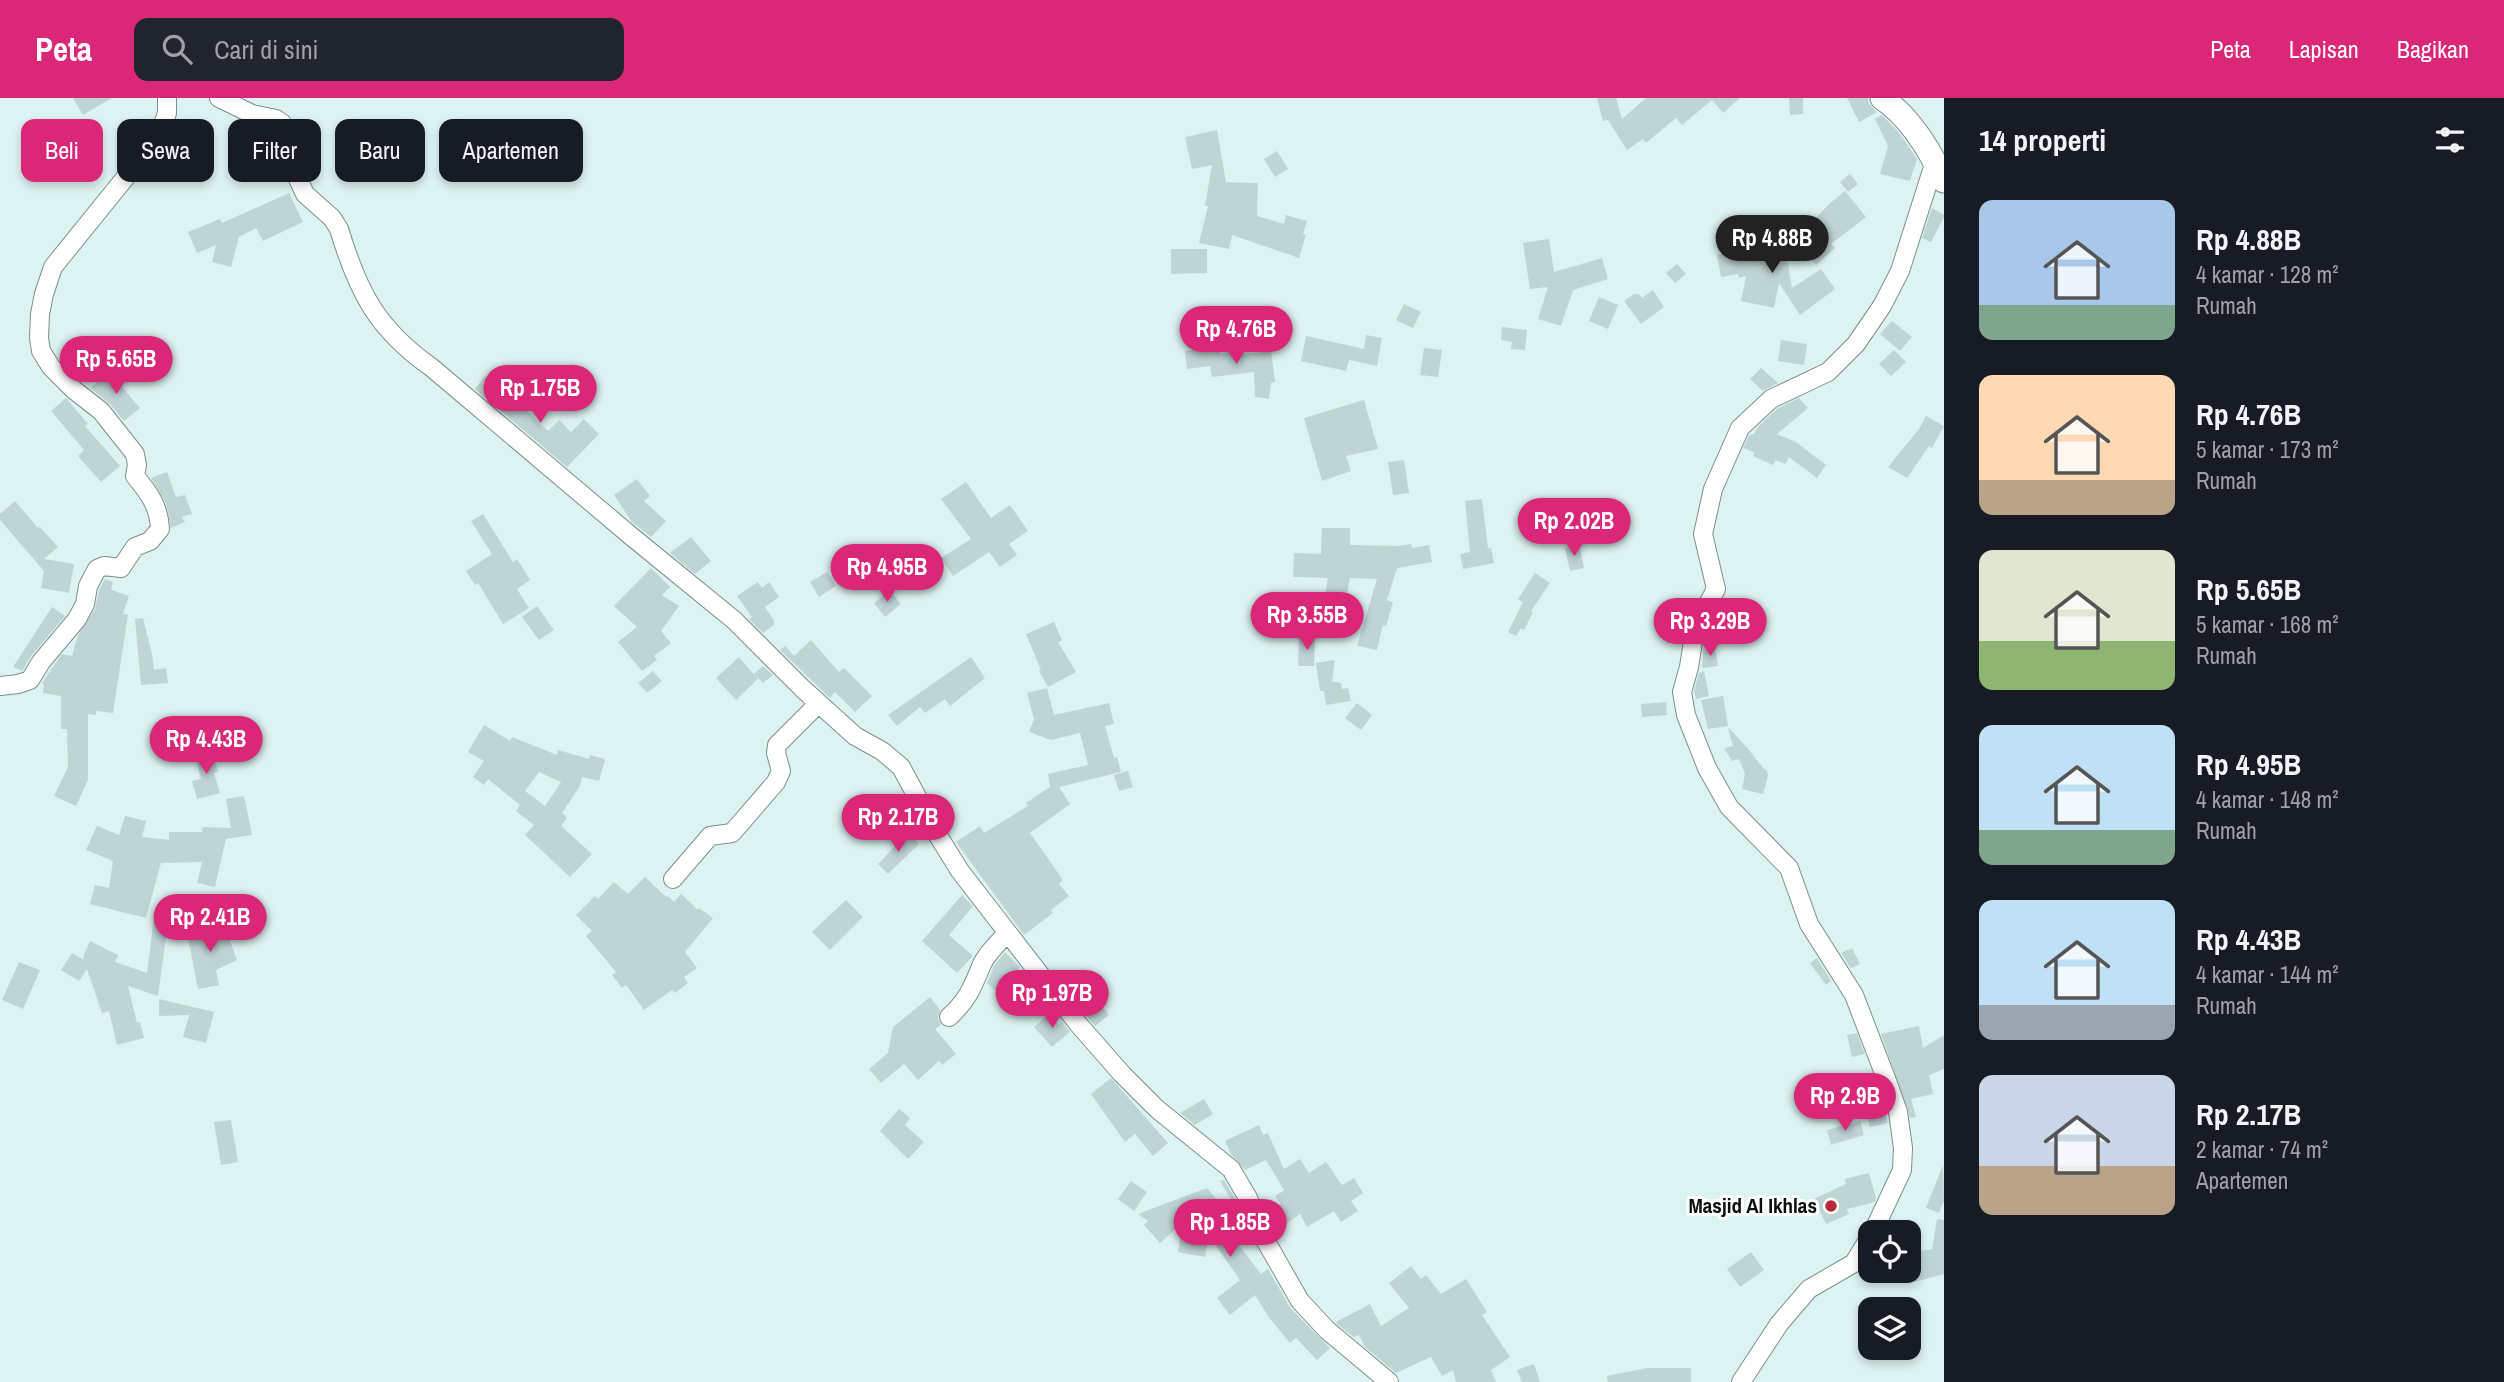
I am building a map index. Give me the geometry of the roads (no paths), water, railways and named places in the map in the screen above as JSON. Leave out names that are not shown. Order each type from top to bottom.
[{"type":"street","points":[[0,686],[30,680],[41,662],[77,619],[97,569],[104,566],[121,568],[135,547],[150,541],[160,529],[158,510],[149,492],[135,476],[135,454],[101,411],[51,367],[41,351],[39,338],[44,294],[53,267],[159,136],[167,113],[167,98]]},
{"type":"street","points":[[219,98],[252,114],[276,119],[282,123],[304,194],[332,218],[339,229],[370,308],[398,342],[734,620],[818,704],[855,736],[882,751],[901,767],[960,871],[1080,1025],[1122,1074],[1157,1109],[1231,1168],[1248,1198],[1264,1238],[1300,1301],[1327,1330],[1389,1382]]},
{"type":"street","points":[[1878,1220],[1902,1170],[1903,1148],[1898,1112],[1887,1081],[1854,995],[1808,924],[1789,868],[1729,807],[1707,768],[1686,715],[1682,692],[1695,628],[1716,589],[1703,534],[1713,489],[1740,428],[1771,399],[1828,372],[1856,344],[1882,306],[1900,271],[1939,171],[1913,127],[1882,98]]},
{"type":"street","points":[[673,879],[710,836],[732,833],[776,782],[781,771],[776,753],[777,745],[818,704]]},
{"type":"street","points":[[949,1017],[961,1007],[985,960],[1007,933]]},
{"type":"street","points":[[1741,1382],[1779,1324],[1809,1289],[1854,1263],[1858,1256]]},
{"type":"place","name":"Masjid Al Ikhlas","points":[[1831,1206]]}]
